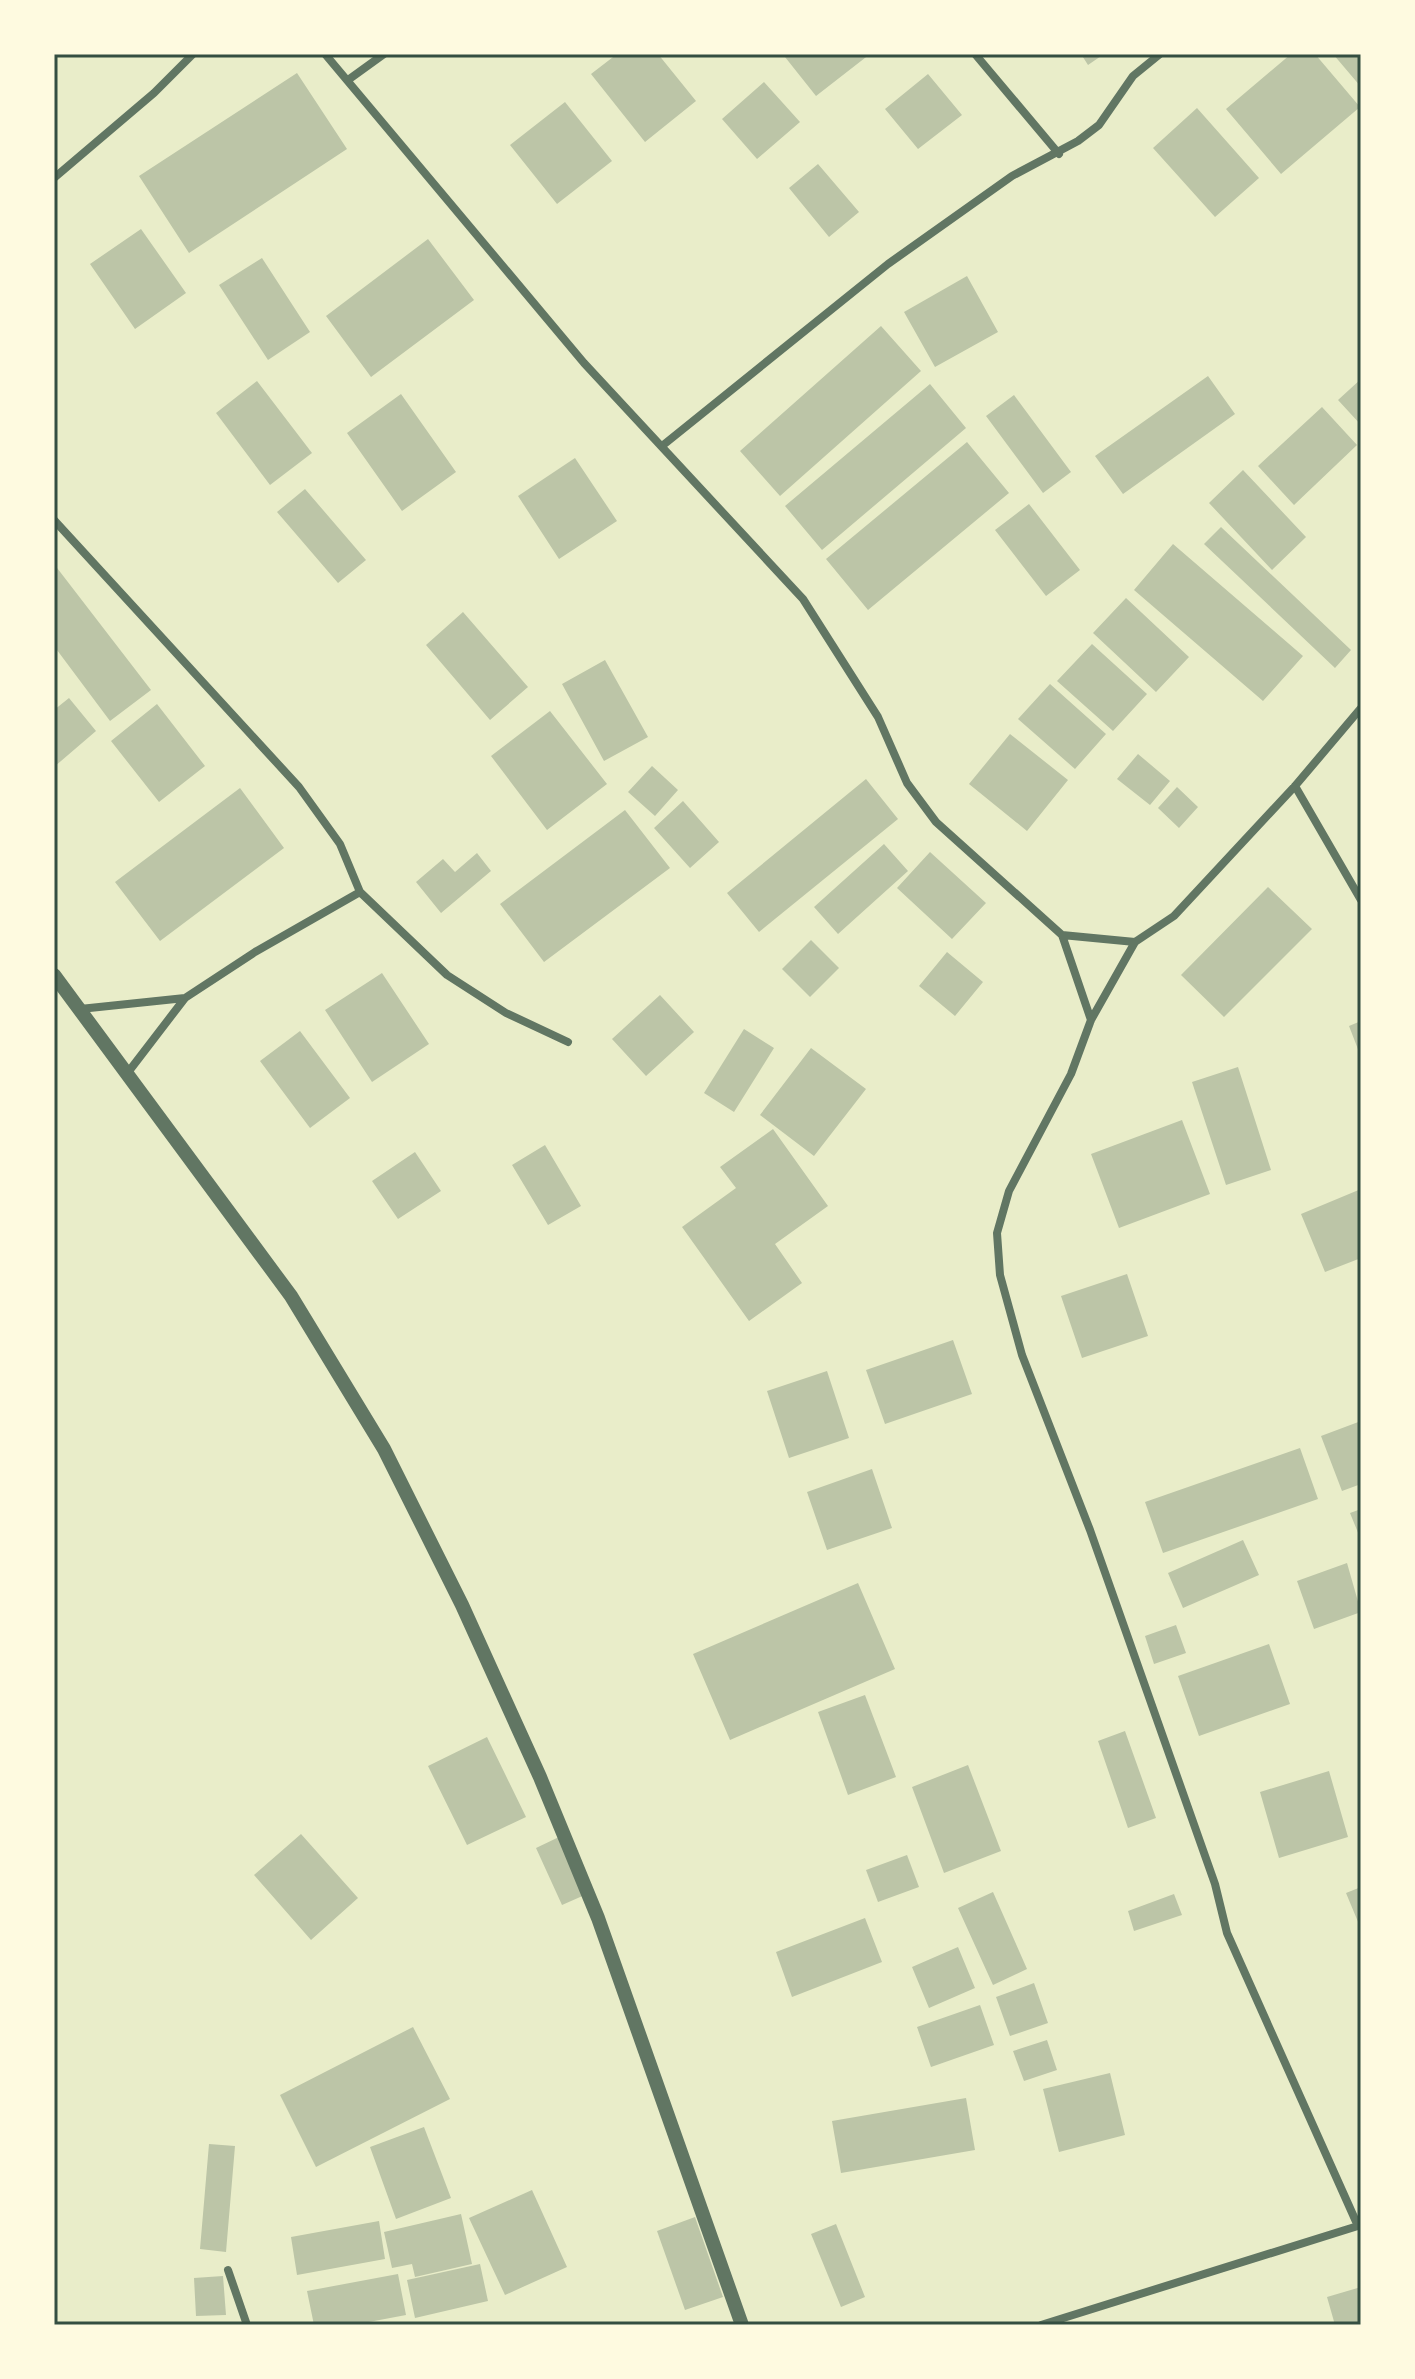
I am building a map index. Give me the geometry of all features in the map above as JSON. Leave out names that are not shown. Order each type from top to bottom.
[{"type":"street","points":[[54,178],[154,93],[193,54]]},
{"type":"street","points":[[325,54],[584,363],[803,599],[878,717],[907,783],[936,822],[1062,935],[1091,1020]]},
{"type":"street","points":[[348,80],[384,54]]},
{"type":"street","points":[[975,54],[1059,154]]},
{"type":"street","points":[[662,446],[888,264],[1012,176],[1059,154],[1099,125],[1133,76],[1160,54]]},
{"type":"street","points":[[54,520],[299,787],[340,844],[360,892],[447,975],[506,1013],[568,1042]]},
{"type":"street","points":[[1041,2325],[1359,2226],[1227,1933],[1215,1884],[1096,1545],[1022,1355],[1000,1275],[997,1233],[1009,1191],[1071,1074],[1091,1020],[1135,942],[1174,916],[1295,786],[1361,708]]},
{"type":"street","points":[[1295,786],[1361,900]]},
{"type":"street","points":[[126,1076],[185,998],[255,952],[360,892]]},
{"type":"street","points":[[1062,935],[1135,942]]},
{"type":"street","points":[[54,975],[291,1296],[384,1449],[455,1591],[540,1777],[598,1918],[742,2325]]},
{"type":"street","points":[[80,1009],[185,998]]},
{"type":"street","points":[[228,2270],[247,2325]]},
{"type":"building","points":[[617,54],[658,54],[696,101],[645,142],[591,74]]},
{"type":"building","points":[[790,54],[870,54],[816,96],[785,57]]},
{"type":"building","points":[[1081,54],[1104,54],[1088,65]]},
{"type":"building","points":[[1291,54],[1315,54],[1360,107],[1281,174],[1226,109]]},
{"type":"building","points":[[1333,54],[1361,54],[1361,87]]},
{"type":"building","points":[[297,73],[347,149],[189,253],[139,176]]},
{"type":"building","points":[[928,74],[962,115],[918,149],[885,109]]},
{"type":"building","points":[[764,82],[800,122],[757,159],[722,119]]},
{"type":"building","points":[[565,102],[612,161],[557,204],[510,145]]},
{"type":"building","points":[[1197,108],[1259,178],[1215,217],[1153,148]]},
{"type":"building","points":[[818,164],[859,212],[829,237],[789,188]]},
{"type":"building","points":[[141,229],[186,293],[135,329],[90,264]]},
{"type":"building","points":[[428,239],[474,300],[371,377],[326,316]]},
{"type":"building","points":[[262,258],[310,332],[268,360],[219,285]]},
{"type":"building","points":[[967,276],[998,332],[935,367],[904,312]]},
{"type":"building","points":[[881,326],[921,371],[780,496],[740,451]]},
{"type":"building","points":[[1208,376],[1235,414],[1123,494],[1095,456]]},
{"type":"building","points":[[1361,379],[1361,425],[1338,400]]},
{"type":"building","points":[[257,381],[312,453],[270,485],[216,413]]},
{"type":"building","points":[[930,384],[966,428],[822,550],[785,506]]},
{"type":"building","points":[[401,394],[456,472],[402,511],[347,433]]},
{"type":"building","points":[[1014,395],[1071,472],[1043,493],[986,416]]},
{"type":"building","points":[[1322,407],[1357,445],[1294,505],[1258,466]]},
{"type":"building","points":[[967,442],[1009,493],[868,610],[826,559]]},
{"type":"building","points":[[575,458],[617,521],[559,559],[518,496]]},
{"type":"building","points":[[1243,470],[1306,537],[1272,570],[1209,503]]},
{"type":"building","points":[[305,489],[366,560],[338,583],[277,512]]},
{"type":"building","points":[[1029,504],[1080,570],[1046,596],[995,530]]},
{"type":"building","points":[[1221,527],[1351,650],[1335,668],[1204,544]]},
{"type":"building","points":[[1173,544],[1303,656],[1263,701],[1134,590]]},
{"type":"building","points":[[54,564],[151,690],[110,721],[54,646]]},
{"type":"building","points":[[1126,598],[1189,657],[1156,692],[1093,633]]},
{"type":"building","points":[[463,612],[528,687],[490,720],[426,645]]},
{"type":"building","points":[[1092,644],[1147,694],[1113,731],[1057,681]]},
{"type":"building","points":[[605,660],[648,737],[604,761],[562,684]]},
{"type":"building","points":[[1050,684],[1106,734],[1075,769],[1018,719]]},
{"type":"building","points":[[69,698],[96,731],[54,767],[54,710]]},
{"type":"building","points":[[157,704],[205,766],[159,802],[111,741]]},
{"type":"building","points":[[550,711],[607,784],[547,830],[491,756]]},
{"type":"building","points":[[1010,734],[1068,780],[1027,831],[969,784]]},
{"type":"building","points":[[1138,754],[1170,781],[1150,805],[1117,779]]},
{"type":"building","points":[[652,766],[678,790],[655,816],[628,792]]},
{"type":"building","points":[[866,779],[898,819],[759,932],[727,893]]},
{"type":"building","points":[[1177,787],[1198,807],[1179,828],[1158,808]]},
{"type":"building","points":[[240,788],[284,848],[160,941],[115,882]]},
{"type":"building","points":[[683,801],[719,842],[690,868],[654,828]]},
{"type":"building","points":[[625,810],[670,868],[544,962],[500,904]]},
{"type":"building","points":[[884,844],[908,871],[838,934],[814,907]]},
{"type":"building","points":[[930,852],[986,903],[952,939],[897,888]]},
{"type":"building","points":[[477,853],[491,871],[441,913],[416,882],[443,859],[455,872]]},
{"type":"building","points":[[1268,887],[1312,929],[1224,1017],[1181,975]]},
{"type":"building","points":[[811,940],[839,968],[810,997],[782,969]]},
{"type":"building","points":[[947,952],[983,982],[955,1016],[919,986]]},
{"type":"building","points":[[382,973],[429,1044],[372,1082],[325,1010]]},
{"type":"building","points":[[660,995],[694,1032],[646,1076],[612,1039]]},
{"type":"building","points":[[1361,1021],[1361,1057],[1349,1026]]},
{"type":"building","points":[[744,1029],[774,1048],[734,1112],[704,1093]]},
{"type":"building","points":[[300,1031],[350,1098],[310,1128],[260,1061]]},
{"type":"building","points":[[811,1048],[866,1089],[814,1156],[760,1115]]},
{"type":"building","points":[[1238,1067],[1271,1170],[1226,1185],[1192,1082]]},
{"type":"building","points":[[1182,1120],[1210,1194],[1119,1228],[1091,1154]]},
{"type":"building","points":[[773,1129],[828,1206],[775,1244],[802,1283],[749,1321],[682,1227],[736,1188],[720,1167]]},
{"type":"building","points":[[545,1145],[581,1206],[548,1225],[512,1165]]},
{"type":"building","points":[[415,1152],[441,1191],[398,1219],[372,1181]]},
{"type":"building","points":[[1361,1189],[1361,1258],[1325,1272],[1301,1214]]},
{"type":"building","points":[[1127,1274],[1148,1336],[1082,1358],[1061,1296]]},
{"type":"building","points":[[953,1340],[972,1394],[885,1424],[866,1370]]},
{"type":"building","points":[[827,1371],[849,1438],[789,1458],[767,1391]]},
{"type":"building","points":[[1361,1421],[1361,1484],[1342,1491],[1321,1436]]},
{"type":"building","points":[[1300,1448],[1318,1499],[1163,1553],[1145,1502]]},
{"type":"building","points":[[872,1469],[892,1528],[827,1550],[807,1492]]},
{"type":"building","points":[[1361,1509],[1361,1540],[1350,1513]]},
{"type":"building","points":[[1243,1540],[1259,1575],[1183,1608],[1168,1573]]},
{"type":"building","points":[[1347,1563],[1361,1612],[1314,1629],[1297,1581]]},
{"type":"building","points":[[858,1583],[895,1669],[730,1740],[693,1654]]},
{"type":"building","points":[[1176,1625],[1186,1653],[1154,1664],[1145,1636]]},
{"type":"building","points":[[1269,1644],[1290,1704],[1199,1736],[1178,1676]]},
{"type":"building","points":[[865,1695],[896,1777],[848,1795],[818,1712]]},
{"type":"building","points":[[1125,1731],[1156,1818],[1128,1828],[1098,1741]]},
{"type":"building","points":[[487,1737],[526,1817],[467,1845],[428,1766]]},
{"type":"building","points":[[968,1765],[1001,1851],[944,1873],[912,1787]]},
{"type":"building","points":[[1329,1771],[1348,1837],[1279,1858],[1260,1792]]},
{"type":"building","points":[[301,1834],[358,1898],[311,1940],[254,1875]]},
{"type":"building","points":[[559,1837],[587,1894],[562,1905],[536,1848]]},
{"type":"building","points":[[907,1855],[919,1887],[878,1902],[866,1870]]},
{"type":"building","points":[[1361,1887],[1361,1929],[1346,1893]]},
{"type":"building","points":[[993,1892],[1027,1969],[993,1985],[958,1908]]},
{"type":"building","points":[[1174,1894],[1182,1915],[1134,1931],[1128,1911]]},
{"type":"building","points":[[865,1918],[882,1962],[792,1997],[776,1952]]},
{"type":"building","points":[[958,1947],[975,1988],[929,2008],[912,1967]]},
{"type":"building","points":[[1034,1983],[1048,2023],[1010,2036],[996,1997]]},
{"type":"building","points":[[980,2005],[994,2045],[931,2067],[917,2027]]},
{"type":"building","points":[[413,2027],[450,2099],[316,2167],[280,2095]]},
{"type":"building","points":[[1047,2040],[1057,2070],[1024,2081],[1013,2051]]},
{"type":"building","points":[[1110,2073],[1125,2135],[1059,2152],[1043,2089]]},
{"type":"building","points":[[966,2098],[975,2150],[841,2173],[832,2121]]},
{"type":"building","points":[[424,2127],[451,2198],[396,2219],[370,2147]]},
{"type":"building","points":[[209,2144],[235,2146],[226,2252],[200,2249]]},
{"type":"building","points":[[532,2190],[567,2267],[505,2295],[469,2218]]},
{"type":"building","points":[[461,2214],[472,2264],[415,2277],[412,2264],[392,2268],[384,2232]]},
{"type":"building","points":[[695,2217],[723,2297],[685,2310],[657,2231]]},
{"type":"building","points":[[379,2221],[385,2259],[297,2275],[291,2237]]},
{"type":"building","points":[[836,2224],[865,2297],[841,2307],[811,2234]]},
{"type":"building","points":[[480,2264],[488,2301],[415,2318],[407,2280]]},
{"type":"building","points":[[398,2274],[406,2315],[353,2325],[314,2325],[307,2291]]},
{"type":"building","points":[[223,2276],[226,2315],[196,2316],[194,2278]]},
{"type":"building","points":[[1361,2287],[1361,2325],[1335,2325],[1327,2297]]}]
